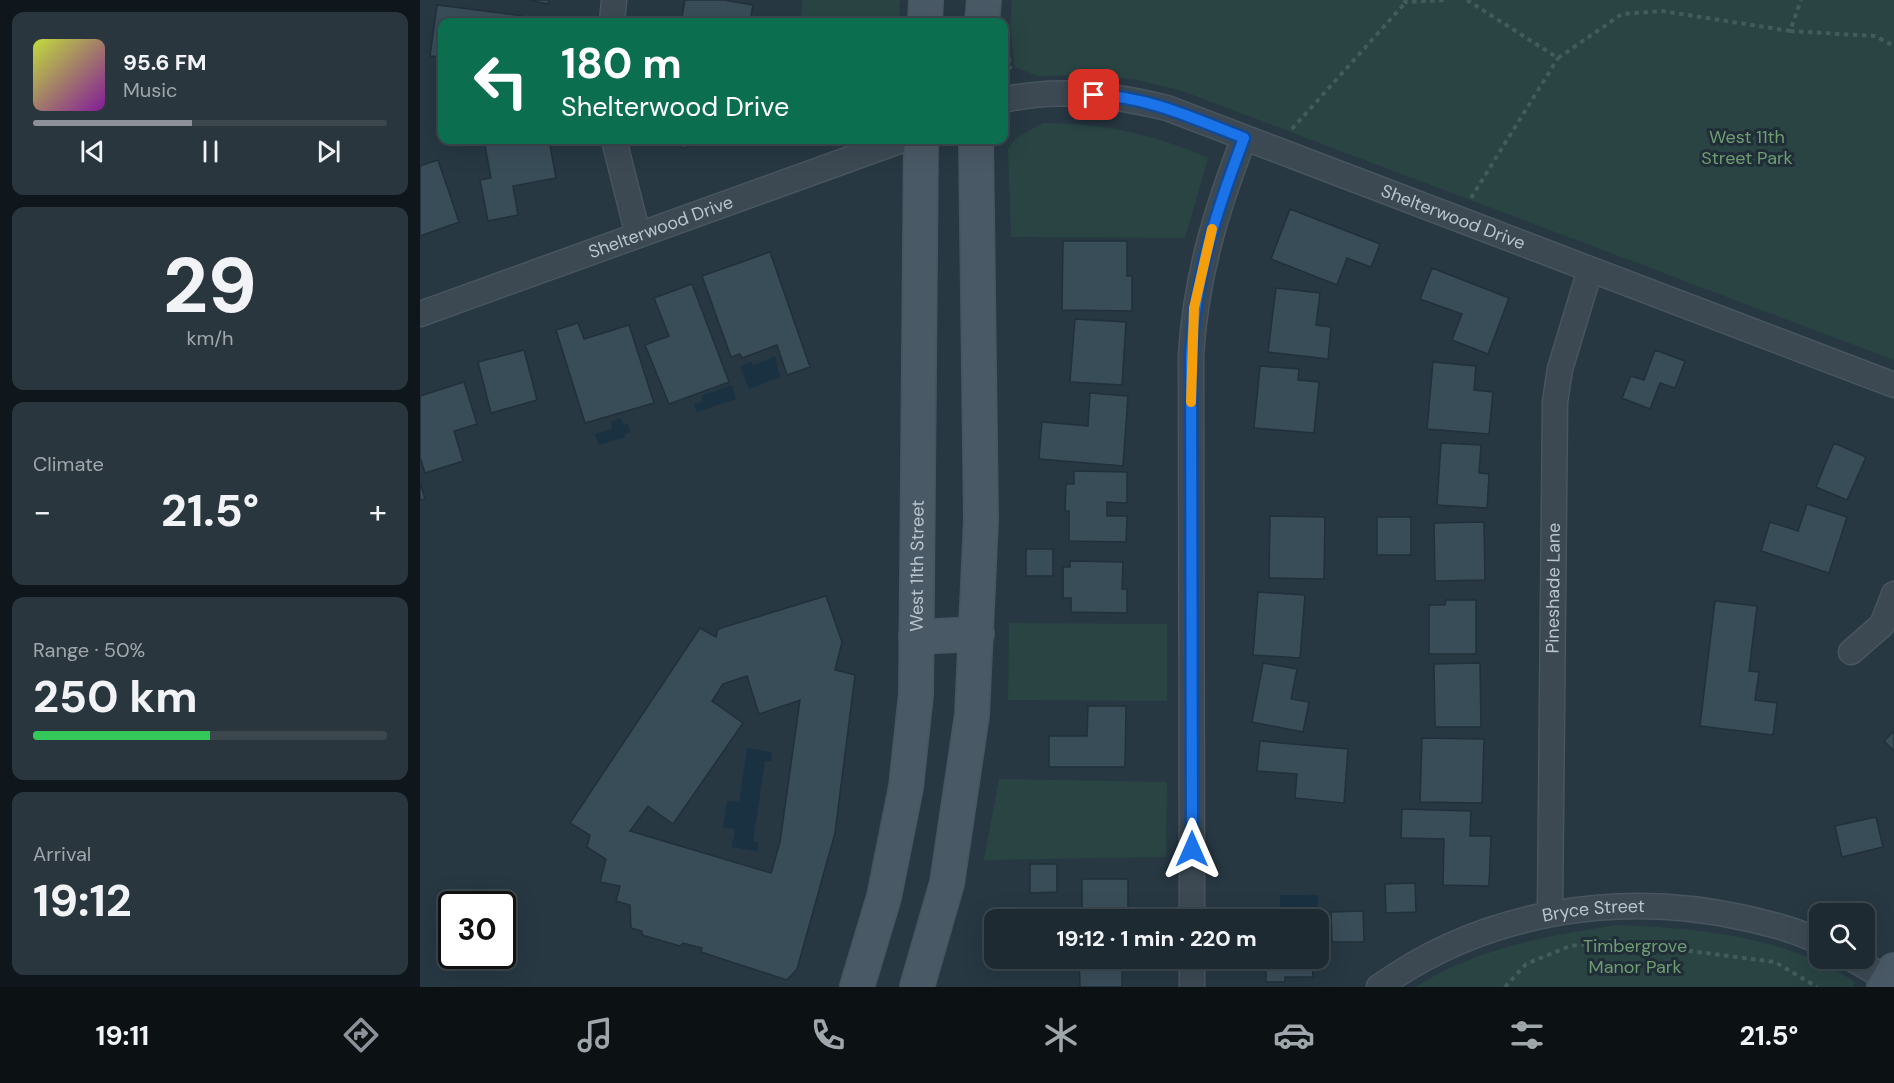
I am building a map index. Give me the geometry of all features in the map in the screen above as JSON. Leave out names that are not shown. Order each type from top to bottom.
[{"type":"main road","points":[[925,18],[926,0]]},
{"type":"main road","points":[[982,18],[984,0]]},
{"type":"main road","name":"West 11th Street","points":[[857,987],[884,897],[906,787],[916,694],[921,144]]},
{"type":"main road","points":[[917,987],[949,873],[972,715],[981,520],[976,144]]},
{"type":"main road","points":[[916,637],[977,634]]},
{"type":"street","points":[[612,18],[614,0]]},
{"type":"street","name":"Shelterwood Drive","points":[[1008,99],[1028,95],[1116,96],[1167,108],[1894,385]]},
{"type":"street","points":[[1192,909],[1191,355],[1194,308],[1205,251],[1244,138]]},
{"type":"street","points":[[615,144],[638,235]]},
{"type":"street","name":"Shelterwood Drive","points":[[420,314],[891,144]]},
{"type":"street","name":"Pineshade Lane","points":[[1550,912],[1555,402],[1560,369],[1590,270]]},
{"type":"street","points":[[1851,652],[1882,625],[1894,594]]},
{"type":"street","name":"Bryce Street","points":[[1379,987],[1405,968],[1452,946],[1550,912],[1641,904],[1705,909],[1770,924],[1809,938]]},
{"type":"street","points":[[1192,969],[1192,987]]},
{"type":"street","points":[[1870,969],[1890,980]]},
{"type":"path","points":[[1288,133],[1405,1],[1444,0]]},
{"type":"path","points":[[1467,0],[1558,58]]},
{"type":"path","points":[[1790,31],[1801,0]]},
{"type":"path","points":[[1468,201],[1558,58],[1622,14],[1662,11],[1790,31],[1875,36],[1894,46]]},
{"type":"path","points":[[1505,987],[1526,964],[1570,946],[1613,940],[1775,962],[1817,987]]},
{"type":"green space","points":[[802,0],[900,0],[899,18],[801,18]]},
{"type":"green space","name":"West 11th Street Park","points":[[1012,0],[1894,0],[1894,360],[1182,91],[1137,80],[1090,75],[1038,76],[1015,67],[1010,24]]},
{"type":"green space","points":[[1043,123],[1086,125],[1148,136],[1208,158],[1185,238],[1011,237],[1008,149],[1016,138]]},
{"type":"green space","points":[[1009,623],[1167,624],[1167,701],[1008,700]]},
{"type":"green space","points":[[999,779],[1167,782],[1166,857],[984,860]]},
{"type":"green space","name":"Timbergrove Manor Park","points":[[1616,925],[1709,932],[1740,937],[1800,954],[1809,958],[1809,969],[1833,969],[1855,982],[1853,987],[1415,987],[1463,962],[1487,953],[1563,934]]},
{"type":"water","points":[[775,356],[780,377],[749,389],[740,366],[751,362],[753,366]]},
{"type":"water","points":[[732,385],[736,399],[697,412],[694,404],[703,401],[701,396]]},
{"type":"water","points":[[621,418],[623,425],[628,424],[630,432],[625,434],[625,437],[599,445],[595,434],[612,429],[611,422]]},
{"type":"water","points":[[747,748],[772,752],[771,761],[765,761],[753,841],[759,843],[757,851],[732,847],[735,829],[723,827],[727,801],[739,802]]},
{"type":"water","points":[[1280,895],[1318,895],[1317,909],[1280,909]]},
{"type":"building","points":[[529,0],[549,0],[548,4]]},
{"type":"building","points":[[685,0],[724,0],[753,5],[751,18],[682,18]]},
{"type":"building","points":[[437,5],[523,16],[523,18],[438,18],[438,57],[430,56]]},
{"type":"building","points":[[485,144],[550,144],[556,178],[513,186],[518,215],[488,221],[480,180],[491,178]]},
{"type":"building","points":[[680,144],[704,144],[681,148]]},
{"type":"building","points":[[438,160],[459,222],[420,236],[420,166]]},
{"type":"building","points":[[1290,209],[1380,244],[1371,267],[1347,258],[1337,285],[1271,259]]},
{"type":"building","points":[[1063,241],[1127,241],[1127,276],[1132,276],[1132,311],[1062,310]]},
{"type":"building","points":[[770,252],[810,367],[787,375],[777,345],[742,358],[740,354],[731,357],[702,276]]},
{"type":"building","points":[[1432,268],[1509,298],[1488,354],[1452,340],[1462,314],[1420,299]]},
{"type":"building","points":[[692,284],[729,382],[669,404],[645,345],[669,336],[654,298]]},
{"type":"building","points":[[1276,288],[1320,293],[1316,325],[1331,327],[1328,359],[1268,352]]},
{"type":"building","points":[[1075,319],[1126,322],[1122,385],[1070,382]]},
{"type":"building","points":[[578,323],[584,339],[629,325],[654,403],[585,423],[556,330]]},
{"type":"building","points":[[524,350],[537,400],[491,413],[478,362]]},
{"type":"building","points":[[1655,350],[1685,361],[1675,388],[1660,383],[1650,409],[1622,398],[1631,376],[1644,380]]},
{"type":"building","points":[[1433,362],[1476,366],[1474,390],[1493,392],[1489,434],[1427,429]]},
{"type":"building","points":[[1260,366],[1299,369],[1298,380],[1319,382],[1314,433],[1254,428]]},
{"type":"building","points":[[464,382],[477,424],[454,431],[463,461],[425,473],[420,457],[420,396]]},
{"type":"building","points":[[1090,393],[1128,396],[1123,466],[1039,459],[1042,422],[1088,426]]},
{"type":"building","points":[[1441,443],[1481,445],[1479,473],[1489,474],[1487,508],[1437,505]]},
{"type":"building","points":[[1834,443],[1866,457],[1847,500],[1816,487]]},
{"type":"building","points":[[1074,471],[1127,472],[1127,503],[1107,502],[1107,516],[1127,516],[1126,542],[1069,541],[1069,511],[1065,511],[1066,484],[1074,484]]},
{"type":"building","points":[[420,482],[425,499],[420,500]]},
{"type":"building","points":[[1807,504],[1847,517],[1829,573],[1761,551],[1770,522],[1798,531]]},
{"type":"building","points":[[1270,516],[1325,517],[1324,579],[1269,578]]},
{"type":"building","points":[[1377,517],[1411,517],[1411,555],[1377,555]]},
{"type":"building","points":[[1484,522],[1485,580],[1435,581],[1434,523]]},
{"type":"building","points":[[1026,549],[1053,549],[1053,576],[1026,576]]},
{"type":"building","points":[[1070,561],[1123,562],[1122,589],[1127,589],[1127,613],[1071,612],[1071,598],[1063,598],[1063,567],[1070,567]]},
{"type":"building","points":[[1258,592],[1305,595],[1300,658],[1253,655]]},
{"type":"building","points":[[826,596],[842,642],[835,670],[855,675],[835,833],[797,969],[787,980],[701,952],[702,948],[683,943],[680,946],[642,935],[642,931],[631,928],[630,905],[616,901],[620,886],[600,882],[606,859],[587,847],[590,835],[570,823],[700,628],[716,637],[718,629]],"holes":[[[747,676],[759,714],[800,700],[780,842],[771,873],[630,831],[648,806],[673,824],[743,723],[712,701],[723,684]]]},
{"type":"building","points":[[1446,600],[1476,600],[1476,654],[1429,654],[1429,605],[1445,605]]},
{"type":"building","points":[[1715,601],[1757,606],[1749,671],[1759,672],[1755,700],[1777,703],[1773,735],[1700,726]]},
{"type":"building","points":[[1263,663],[1297,669],[1291,699],[1309,702],[1303,732],[1252,722]]},
{"type":"building","points":[[1480,663],[1481,727],[1435,727],[1434,664]]},
{"type":"building","points":[[1088,706],[1126,706],[1125,767],[1049,767],[1049,736],[1087,736]]},
{"type":"building","points":[[1894,731],[1894,751],[1884,741]]},
{"type":"building","points":[[1422,738],[1484,739],[1482,803],[1420,802]]},
{"type":"building","points":[[1260,741],[1348,749],[1344,803],[1295,798],[1297,774],[1257,771]]},
{"type":"building","points":[[1402,809],[1471,811],[1470,836],[1491,836],[1489,886],[1443,885],[1444,839],[1401,838]]},
{"type":"building","points":[[1876,817],[1883,847],[1842,857],[1835,826]]},
{"type":"building","points":[[1030,864],[1057,864],[1057,892],[1030,893]]},
{"type":"building","points":[[1082,879],[1128,879],[1128,909],[1082,909]]},
{"type":"building","points":[[1415,883],[1416,912],[1386,913],[1385,884]]},
{"type":"building","points":[[1363,911],[1364,942],[1332,942],[1331,912]]},
{"type":"building","points":[[1079,969],[1122,969],[1122,987],[1080,987]]},
{"type":"building","points":[[1266,969],[1312,969],[1313,977],[1285,977],[1285,982],[1266,982]]},
{"type":"slow traffic","points":[[1191,402],[1194,308],[1205,251],[1212,229]]},
{"type":"route","points":[[1094,95],[1116,96],[1167,108],[1244,138],[1224,190],[1205,251],[1194,308],[1191,355],[1192,849]]}]
